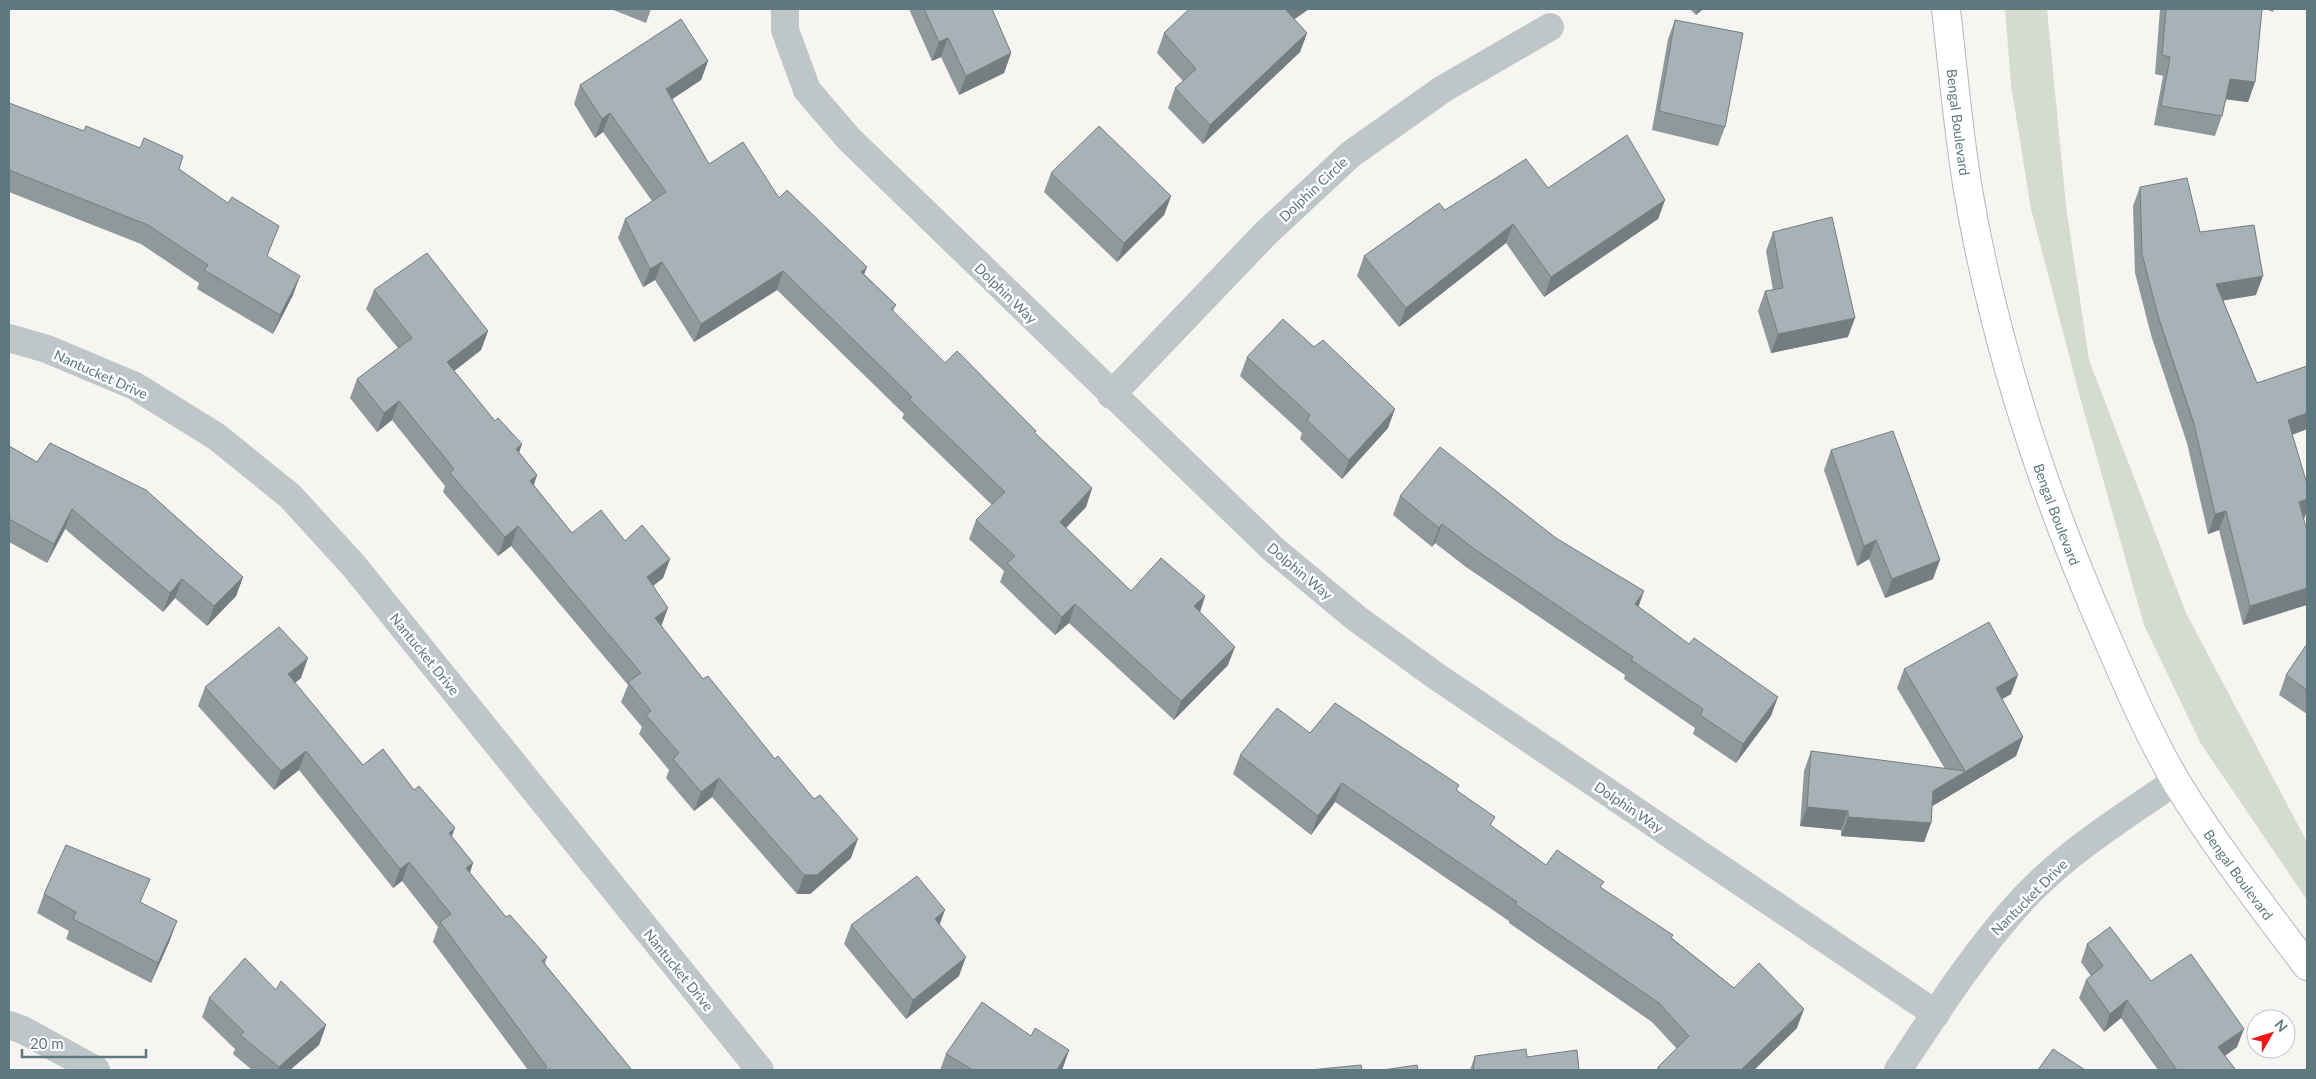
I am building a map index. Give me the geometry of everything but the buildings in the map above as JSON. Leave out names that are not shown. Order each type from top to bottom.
[{"type":"main road","name":"Bengal Boulevard","points":[[1946,9],[1968,190],[1988,290],[2015,388],[2043,478],[2085,587],[2126,680],[2176,781],[2218,846],[2307,966]]},
{"type":"street","name":"Dolphin Way","points":[[785,9],[786,30],[806,90],[848,139],[1111,395],[1273,549],[1356,618],[1436,676],[1936,1014]]},
{"type":"street","name":"Dolphin Circle","points":[[1111,395],[1265,234],[1351,154],[1443,88],[1550,27]]},
{"type":"street","name":"Nantucket Drive","points":[[9,338],[47,349],[135,386],[217,437],[290,496],[354,566],[760,1070]]},
{"type":"street","name":"Nantucket Drive","points":[[1898,1070],[1986,941],[2024,898],[2077,850],[2176,781]]},
{"type":"street","points":[[9,1025],[23,1030],[96,1070]]},
{"type":"shaded area","points":[[2005,9],[2047,9],[2066,206],[2089,360],[2186,613],[2307,842],[2307,900],[2201,744],[2144,625],[2081,401],[2031,209],[2011,85]]}]
